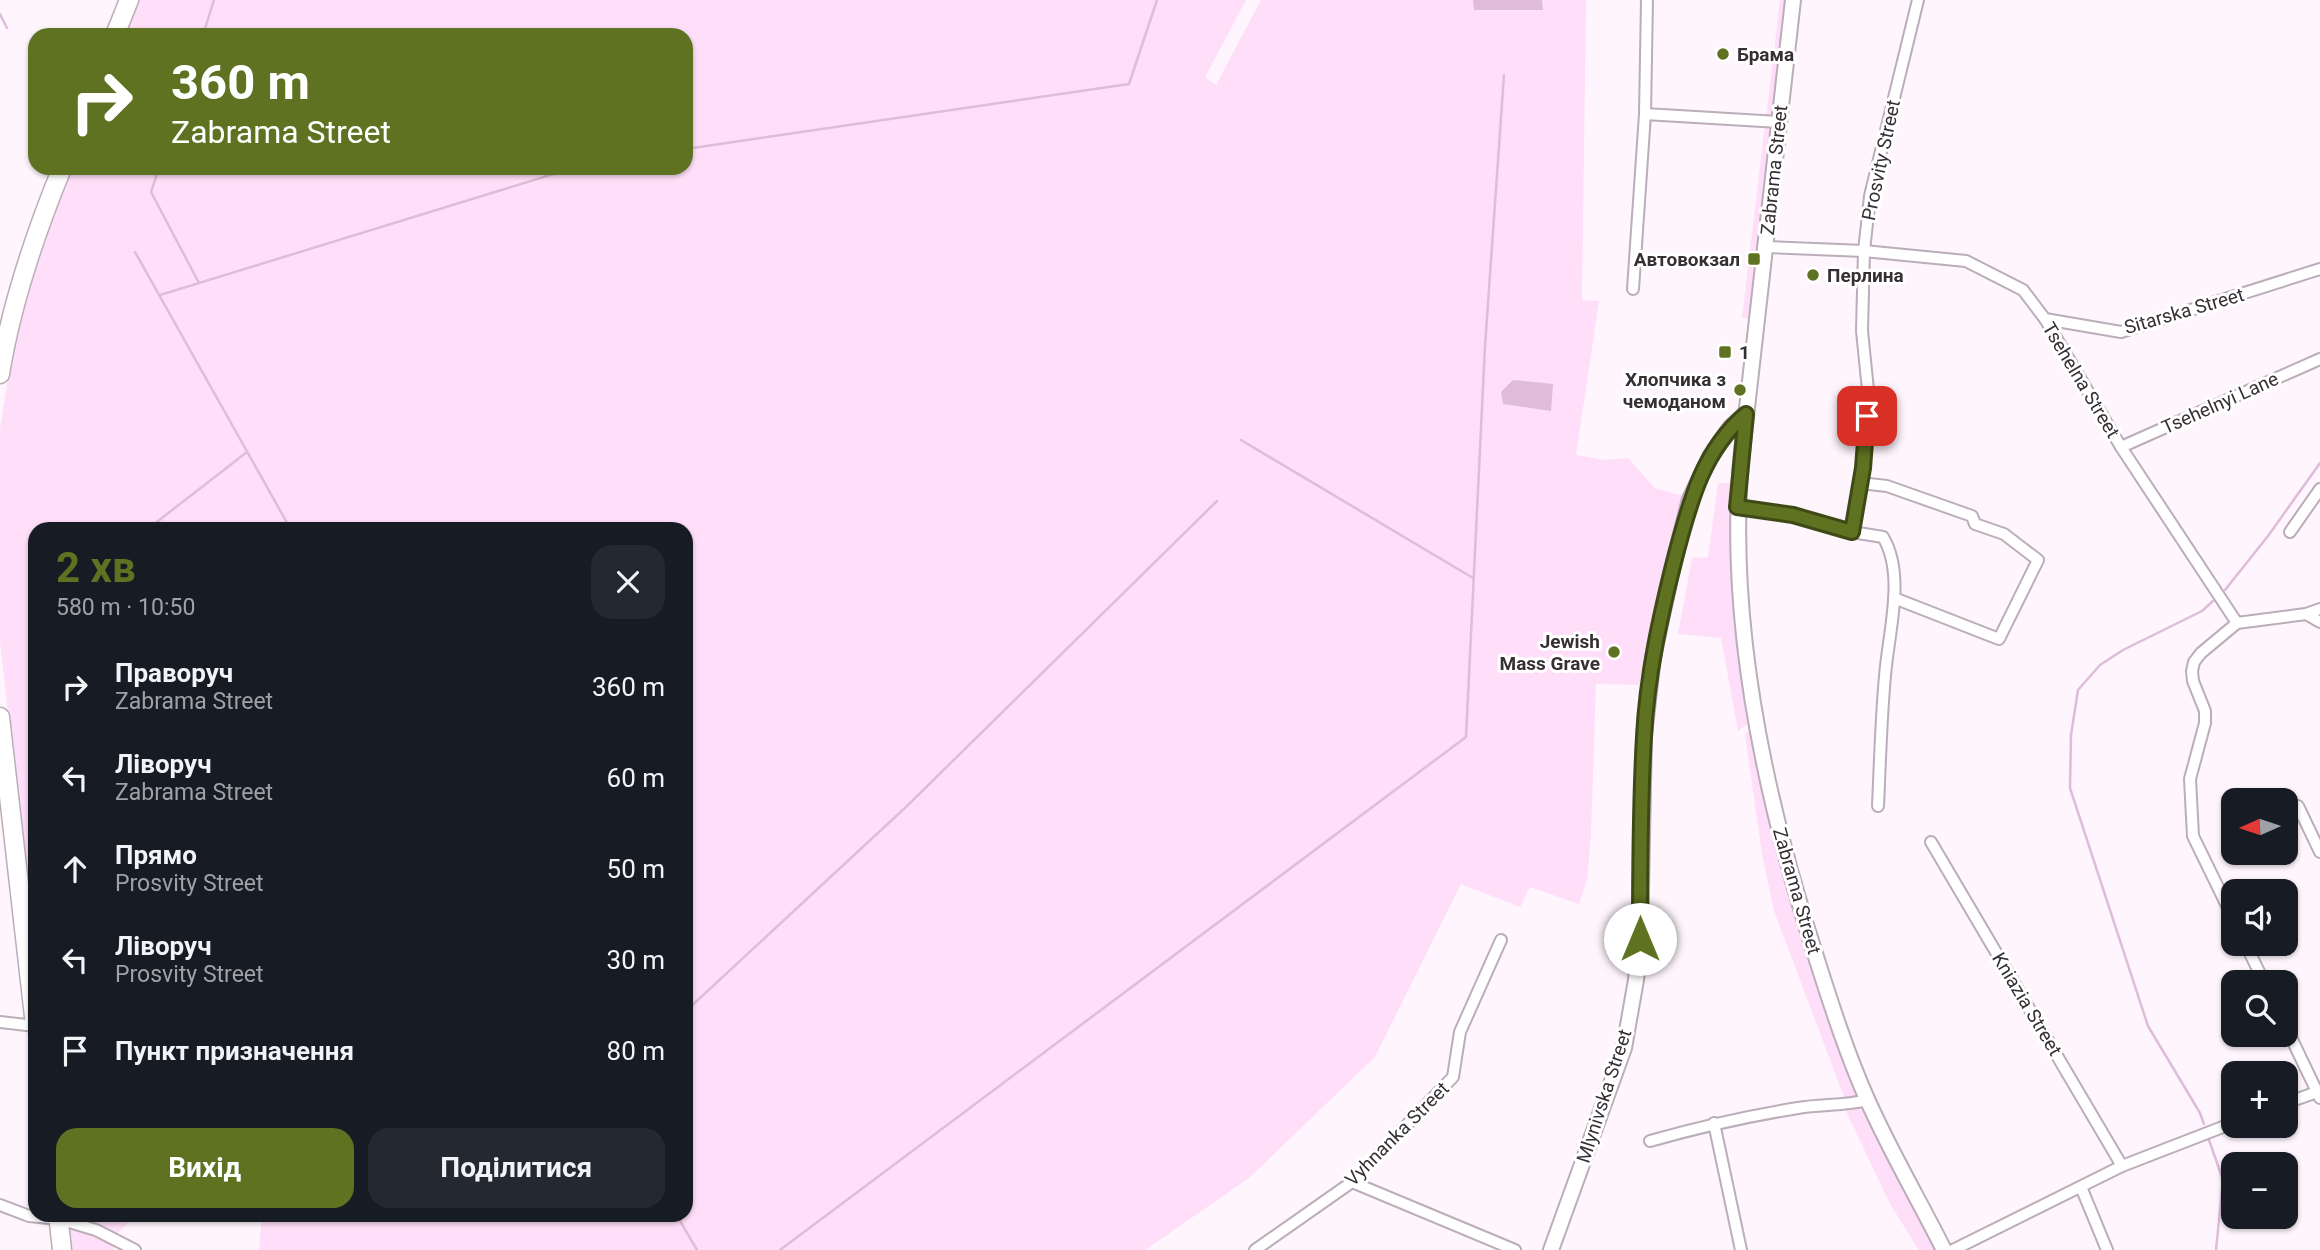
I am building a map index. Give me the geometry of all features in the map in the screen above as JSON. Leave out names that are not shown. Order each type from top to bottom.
[{"type":"highway","points":[[118,28],[129,0]]},
{"type":"highway","points":[[0,374],[25,274],[60,175]]},
{"type":"highway","points":[[0,717],[28,963]]},
{"type":"highway","points":[[59,1222],[62,1250]]},
{"type":"main road","name":"Zabrama Street","points":[[1793,0],[1737,507],[1739,593],[1757,720],[1777,825],[1799,904],[1840,1031],[1868,1100],[1944,1250]]},
{"type":"main road","name":"Mlynivska Street","points":[[1550,1250],[1624,1048],[1640,939],[1644,735],[1653,657],[1670,579],[1690,499],[1722,438],[1746,414]]},
{"type":"street","points":[[1633,289],[1645,114],[1647,0]]},
{"type":"street","name":"Prosvity Street","points":[[1852,532],[1860,483],[1868,390],[1862,331],[1864,251],[1870,196],[1918,0]]},
{"type":"street","points":[[1645,114],[1779,122]]},
{"type":"street","name":"Tsehelna Street","points":[[1765,247],[1864,251],[1966,261],[2023,290],[2045,319],[2120,447],[2236,623]]},
{"type":"street","name":"Sitarska Street","points":[[2045,319],[2121,332],[2320,270]]},
{"type":"street","name":"Tsehelnyi Lane","points":[[2120,447],[2320,359]]},
{"type":"street","points":[[1860,483],[1888,486],[1972,516],[1975,524],[2004,534],[2038,560],[1999,639],[1894,598]]},
{"type":"street","points":[[2290,532],[2320,489]]},
{"type":"street","points":[[1737,507],[1793,515],[1852,532],[1883,537],[1890,549],[1894,598],[1885,677],[1878,806]]},
{"type":"street","points":[[2221,893],[2193,836],[2190,779],[2204,723],[2203,702],[2193,681],[2194,663],[2201,653],[2236,623],[2306,614],[2320,609]]},
{"type":"street","points":[[2306,614],[2320,622]]},
{"type":"street","points":[[2298,806],[2320,852]]},
{"type":"street","name":"Kniazia Street","points":[[1931,842],[2122,1166]]},
{"type":"street","name":"Vyhnanka Street","points":[[1255,1250],[1353,1182],[1453,1077],[1460,1032],[1501,940]]},
{"type":"street","points":[[0,1022],[28,1024]]},
{"type":"street","points":[[2296,1047],[2319,1093],[2298,1099]]},
{"type":"street","points":[[1650,1141],[1714,1123],[1803,1107],[1844,1106],[1868,1100]]},
{"type":"street","points":[[1714,1123],[1741,1250]]},
{"type":"street","points":[[1953,1250],[2122,1166],[2221,1128]]},
{"type":"street","points":[[1353,1182],[1515,1250]]},
{"type":"street","points":[[2081,1187],[2107,1250]]},
{"type":"street","points":[[0,1205],[28,1216]]},
{"type":"street","points":[[73,1222],[96,1230],[135,1250]]},
{"type":"shaded area","points":[[138,0],[1246,0],[1205,77],[1216,85],[1261,0],[1473,0],[1475,10],[1543,9],[1542,0],[1586,0],[1582,300],[1599,301],[1576,455],[1605,460],[1628,458],[1655,488],[1686,497],[1645,685],[1596,684],[1591,835],[1587,880],[1579,904],[1530,887],[1520,907],[1461,884],[1375,1057],[1249,1178],[1145,1250],[259,1250],[261,1222],[693,1222],[693,522],[28,522],[28,888],[0,642],[0,429],[12,354],[33,276],[65,182],[68,175],[693,175],[693,28],[127,28]]},
{"type":"shaded area","points":[[1473,0],[1542,0],[1543,10],[1474,10]]},
{"type":"shaded area","points":[[1780,0],[1786,0],[1773,119],[1766,119]]},
{"type":"shaded area","points":[[1765,124],[1772,124],[1750,319],[1742,318]]},
{"type":"shaded area","points":[[1513,380],[1553,384],[1551,411],[1503,404],[1501,392]]},
{"type":"shaded area","points":[[1718,483],[1732,483],[1732,573],[1750,722],[1738,731],[1721,638],[1678,634],[1692,558],[1708,557]]},
{"type":"shaded area","points":[[1751,728],[1768,816],[1790,897],[1822,999],[1860,1099],[1846,1102],[1774,911],[1762,854],[1745,734]]},
{"type":"shaded area","points":[[1862,1105],[1937,1250],[1919,1250],[1890,1204],[1845,1109]]},
{"type":"shaded area","points":[[81,1222],[129,1222],[116,1235]]},
{"type":"shaded area","points":[[68,1226],[94,1233],[113,1242],[114,1250],[71,1250]]},
{"type":"waterway","points":[[205,28],[214,0]]},
{"type":"waterway","points":[[693,148],[1129,84],[1157,0]]},
{"type":"waterway","points":[[0,14],[7,28]]},
{"type":"waterway","points":[[780,1250],[1466,737],[1485,346],[1504,75]]},
{"type":"waterway","points":[[157,175],[151,192],[199,283]]},
{"type":"waterway","points":[[160,295],[550,175]]},
{"type":"waterway","points":[[135,252],[287,522]]},
{"type":"waterway","points":[[1241,440],[1473,578]]},
{"type":"waterway","points":[[157,522],[247,452]]},
{"type":"waterway","points":[[2225,590],[2320,463]]},
{"type":"waterway","points":[[693,1005],[907,806],[1217,501]]},
{"type":"waterway","points":[[2204,1124],[2148,1026],[2070,788],[2071,735],[2078,690],[2100,665],[2123,650],[2202,611],[2213,601]]},
{"type":"waterway","points":[[2209,1140],[2223,1180],[2216,1250]]},
{"type":"waterway","points":[[681,1222],[697,1250]]},
{"type":"place","name":"Брама","points":[[1723,54]]},
{"type":"place","name":"Автовокзал","points":[[1754,259]]},
{"type":"place","name":"Перлина","points":[[1813,275]]},
{"type":"place","name":"1","points":[[1725,352]]},
{"type":"place","name":"Хлопчика з чемоданом","points":[[1740,390]]},
{"type":"place","name":"Jewish Mass Grave","points":[[1614,652]]},
{"type":"route","points":[[1640,939],[1644,735],[1653,657],[1690,499],[1722,438],[1746,414],[1737,507],[1793,515],[1852,532],[1863,468],[1867,416]]}]
